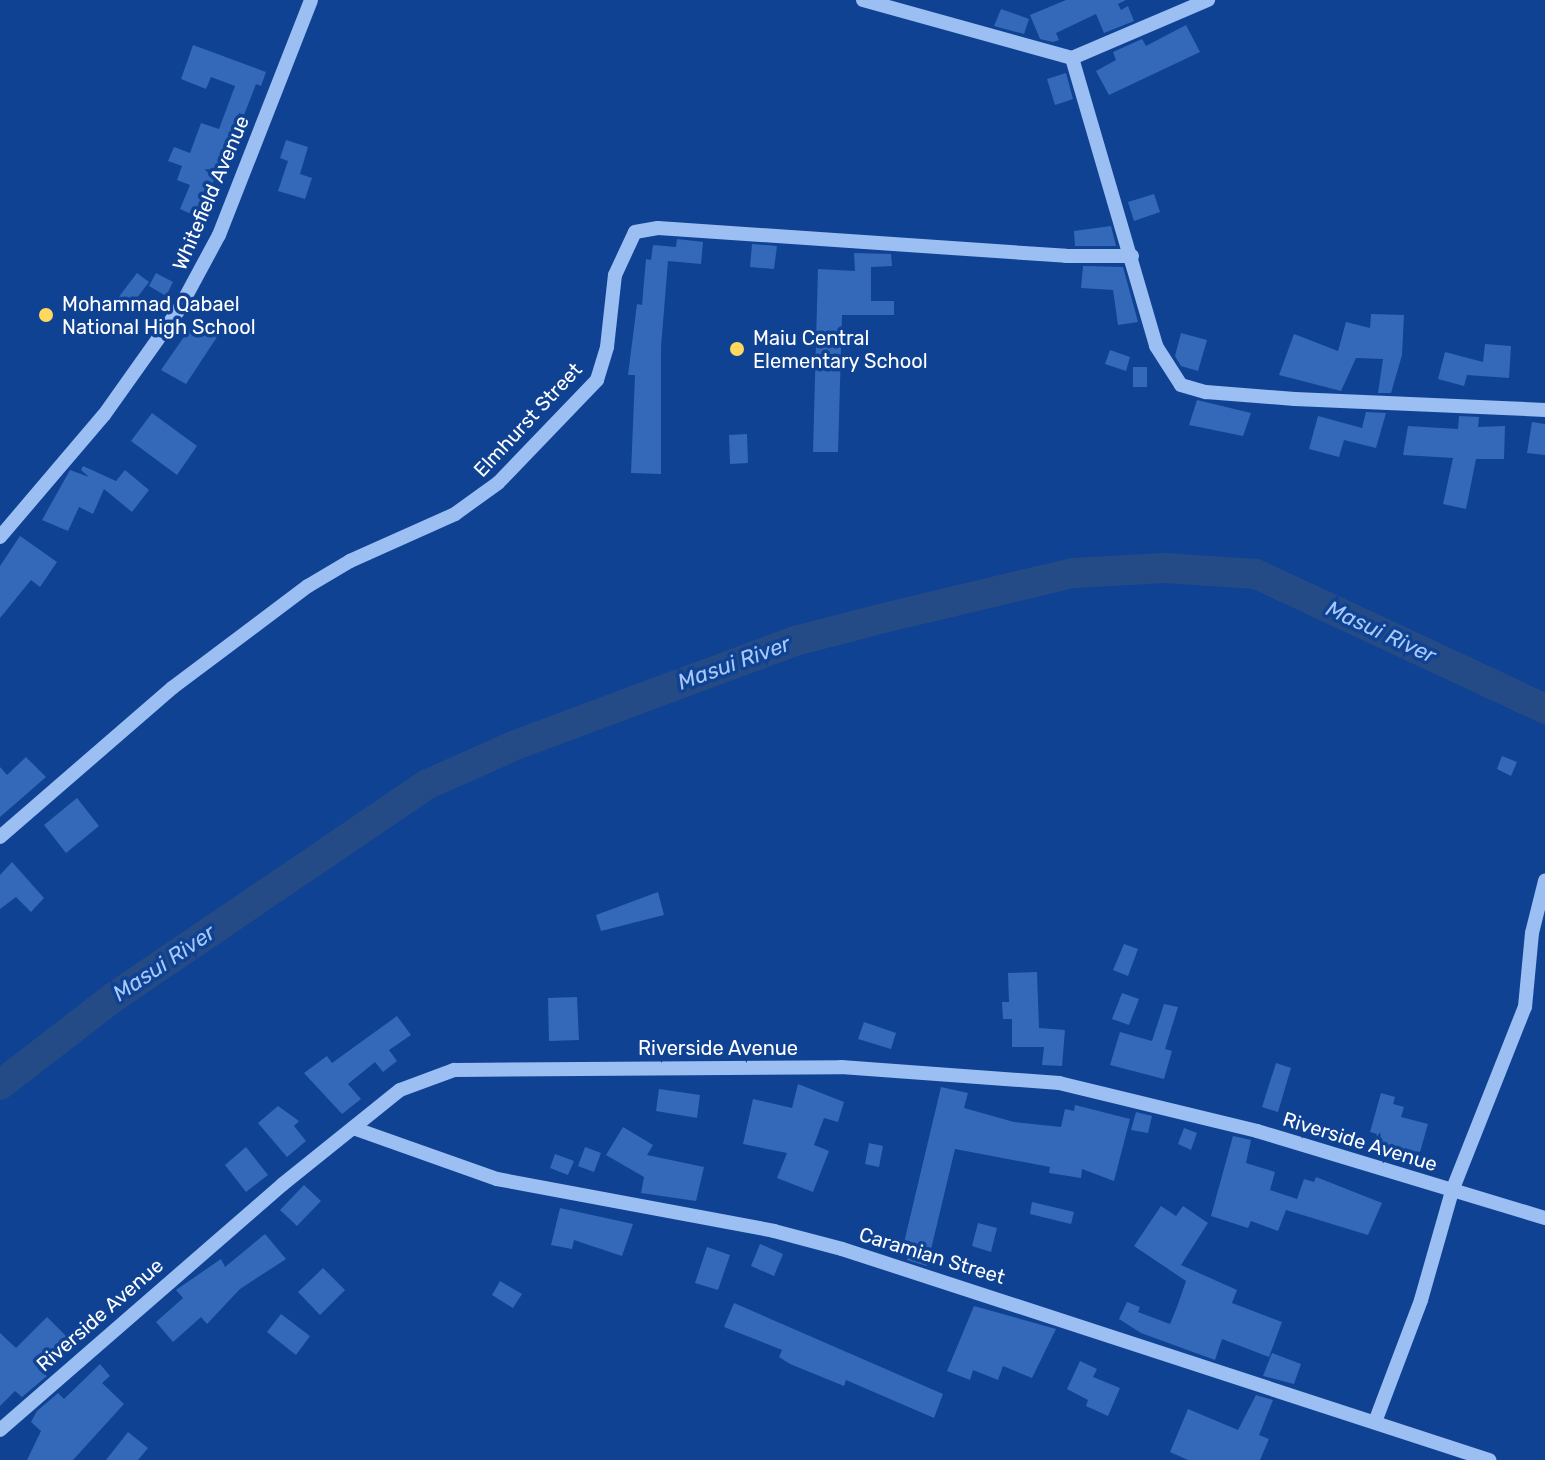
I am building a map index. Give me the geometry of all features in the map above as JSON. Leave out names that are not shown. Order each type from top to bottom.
[{"type":"street","name":"Whitefield Avenue","points":[[0,537],[104,415],[178,311],[219,235],[311,0]]},
{"type":"street","points":[[863,0],[1072,58],[1208,0]]},
{"type":"street","points":[[1072,58],[1156,346],[1181,385],[1206,392],[1295,399],[1545,410]]},
{"type":"street","name":"Elmhurst Street","points":[[0,837],[172,688],[308,586],[350,561],[455,514],[498,483],[597,380],[607,347],[615,275],[635,232],[658,228],[1066,256],[1132,256]]},
{"type":"street","points":[[1375,1422],[1421,1300],[1452,1191],[1525,1007],[1532,933],[1545,881]]},
{"type":"street","name":"Riverside Avenue","points":[[0,1430],[400,1090],[454,1070],[939,1070],[1059,1083],[1139,1099],[1545,1218]]},
{"type":"street","name":"Caramian Street","points":[[353,1128],[497,1179],[774,1231],[842,1249],[1489,1460]]},
{"type":"building","points":[[1066,0],[1126,0],[1118,4],[1121,10],[1128,6],[1134,21],[1104,33],[1096,14],[1056,33],[1059,40],[1040,39],[1030,15]]},
{"type":"building","points":[[1001,9],[1029,19],[1024,34],[994,26]]},
{"type":"building","points":[[1186,25],[1200,52],[1109,95],[1096,71],[1116,60],[1113,52],[1142,39],[1146,46]]},
{"type":"building","points":[[193,45],[266,72],[261,86],[256,84],[244,115],[239,113],[200,218],[180,209],[190,185],[177,180],[182,166],[168,161],[174,147],[190,153],[201,123],[219,129],[235,86],[211,77],[206,89],[181,79]]},
{"type":"building","points":[[1066,73],[1073,99],[1055,105],[1047,79]]},
{"type":"building","points":[[286,140],[308,147],[300,174],[312,178],[305,199],[278,191],[288,161],[280,158]]},
{"type":"building","points":[[1154,194],[1160,212],[1134,221],[1128,202]]},
{"type":"building","points":[[1111,226],[1116,246],[1075,246],[1074,231]]},
{"type":"building","points":[[677,239],[703,242],[701,264],[668,261],[661,347],[661,474],[631,473],[635,375],[628,375],[637,304],[642,305],[646,259],[651,260],[653,245],[676,247]]},
{"type":"building","points":[[752,244],[777,246],[774,269],[750,267]]},
{"type":"building","points":[[854,253],[891,254],[892,266],[871,267],[871,301],[894,301],[894,315],[842,315],[838,452],[813,452],[818,269],[855,271]]},
{"type":"building","points":[[1083,266],[1123,267],[1138,322],[1118,325],[1113,290],[1081,288]]},
{"type":"building","points":[[137,273],[149,282],[130,307],[118,298]]},
{"type":"building","points":[[156,273],[173,282],[166,296],[149,286]]},
{"type":"building","points":[[1371,314],[1404,315],[1402,355],[1391,393],[1378,393],[1383,359],[1356,358],[1341,391],[1279,375],[1294,334],[1338,351],[1346,322],[1370,328]]},
{"type":"building","points":[[197,318],[219,334],[186,384],[161,370]]},
{"type":"building","points":[[1181,333],[1207,340],[1198,371],[1181,366],[1175,356]]},
{"type":"building","points":[[1485,344],[1511,346],[1509,378],[1467,375],[1464,386],[1438,379],[1445,352],[1483,362]]},
{"type":"building","points":[[1110,350],[1130,357],[1126,371],[1105,364]]},
{"type":"building","points":[[1133,367],[1147,367],[1147,387],[1133,387]]},
{"type":"building","points":[[1197,400],[1251,413],[1243,436],[1189,425]]},
{"type":"building","points":[[1366,412],[1386,413],[1376,448],[1344,440],[1339,457],[1309,449],[1318,416],[1362,428]]},
{"type":"building","points":[[152,413],[197,446],[177,475],[131,441]]},
{"type":"building","points":[[1459,416],[1479,417],[1478,427],[1505,426],[1504,459],[1476,459],[1466,509],[1443,504],[1453,458],[1403,455],[1408,426],[1458,429]]},
{"type":"building","points":[[1532,422],[1545,424],[1545,455],[1527,453]]},
{"type":"building","points":[[747,434],[748,463],[730,464],[729,435]]},
{"type":"building","points":[[83,466],[116,481],[125,470],[149,490],[132,512],[104,489],[93,514],[79,507],[68,531],[42,520],[70,470],[89,477],[81,470]]},
{"type":"building","points":[[20,536],[57,562],[40,587],[31,580],[0,618],[0,566]]},
{"type":"building","points":[[1502,756],[1517,762],[1511,776],[1497,769]]},
{"type":"building","points":[[26,757],[46,777],[0,817],[0,767],[7,775]]},
{"type":"building","points":[[77,798],[99,826],[66,853],[44,825]]},
{"type":"building","points":[[12,862],[44,898],[31,912],[16,897],[0,909],[0,875]]},
{"type":"building","points":[[658,892],[664,915],[601,931],[596,915]]},
{"type":"building","points":[[1124,944],[1138,949],[1128,976],[1113,970]]},
{"type":"building","points":[[1037,972],[1039,1028],[1065,1030],[1062,1066],[1042,1065],[1044,1047],[1012,1047],[1012,1019],[1003,1019],[1002,1002],[1009,1002],[1008,973]]},
{"type":"building","points":[[1122,993],[1139,999],[1129,1025],[1112,1019]]},
{"type":"building","points":[[577,997],[579,1040],[549,1041],[548,998]]},
{"type":"building","points":[[1164,1004],[1178,1007],[1165,1049],[1172,1051],[1164,1079],[1110,1065],[1120,1032],[1152,1041]]},
{"type":"building","points":[[397,1016],[411,1035],[389,1050],[397,1061],[383,1072],[375,1062],[348,1084],[361,1099],[342,1114],[304,1073],[327,1056],[332,1063]]},
{"type":"building","points":[[864,1022],[896,1033],[891,1049],[858,1039]]},
{"type":"building","points":[[1276,1063],[1291,1068],[1278,1112],[1262,1107]]},
{"type":"building","points":[[798,1084],[844,1102],[838,1122],[824,1118],[814,1145],[829,1151],[813,1192],[777,1178],[787,1153],[743,1144],[753,1099],[792,1108]]},
{"type":"building","points":[[941,1087],[968,1093],[964,1108],[1014,1122],[1061,1127],[1065,1109],[1074,1111],[1075,1105],[1130,1119],[1114,1181],[1082,1169],[1081,1178],[1049,1173],[1050,1167],[955,1149],[927,1266],[907,1260],[909,1252],[902,1251]]},
{"type":"building","points":[[659,1089],[700,1095],[697,1118],[656,1111]]},
{"type":"building","points":[[1381,1093],[1395,1097],[1393,1104],[1404,1107],[1401,1117],[1428,1124],[1420,1152],[1374,1145],[1377,1134],[1370,1132]]},
{"type":"building","points":[[278,1106],[299,1121],[294,1126],[306,1141],[287,1157],[258,1123]]},
{"type":"building","points":[[1136,1112],[1152,1116],[1148,1133],[1131,1130]]},
{"type":"building","points":[[623,1127],[653,1145],[647,1155],[704,1167],[696,1201],[641,1193],[644,1177],[606,1155]]},
{"type":"building","points":[[1184,1128],[1197,1133],[1191,1150],[1178,1144]]},
{"type":"building","points":[[1233,1136],[1251,1140],[1246,1163],[1275,1172],[1270,1190],[1297,1199],[1304,1179],[1314,1182],[1316,1177],[1382,1203],[1368,1235],[1286,1210],[1278,1231],[1251,1221],[1248,1228],[1211,1216]]},
{"type":"building","points":[[869,1143],[883,1146],[879,1167],[865,1164]]},
{"type":"building","points":[[246,1147],[268,1175],[246,1192],[225,1165]]},
{"type":"building","points":[[585,1147],[601,1153],[594,1172],[578,1166]]},
{"type":"building","points":[[555,1154],[574,1161],[568,1175],[550,1168]]},
{"type":"building","points":[[304,1185],[321,1201],[297,1226],[280,1210]]},
{"type":"building","points":[[1032,1202],[1074,1212],[1071,1224],[1030,1214]]},
{"type":"building","points":[[1161,1206],[1176,1216],[1183,1206],[1208,1223],[1181,1265],[1237,1290],[1232,1303],[1282,1322],[1269,1357],[1222,1339],[1215,1360],[1141,1333],[1119,1319],[1127,1302],[1140,1307],[1138,1312],[1170,1324],[1177,1307],[1186,1281],[1134,1246]]},
{"type":"building","points":[[560,1208],[633,1224],[622,1256],[574,1240],[572,1249],[551,1245]]},
{"type":"building","points":[[978,1223],[997,1228],[991,1252],[972,1246]]},
{"type":"building","points":[[265,1234],[286,1259],[240,1289],[207,1324],[201,1317],[173,1342],[156,1322],[183,1298],[176,1290],[221,1259],[225,1267]]},
{"type":"building","points":[[760,1244],[783,1254],[774,1276],[751,1266]]},
{"type":"building","points":[[707,1247],[730,1255],[718,1290],[695,1283]]},
{"type":"building","points":[[323,1268],[345,1290],[320,1315],[298,1292]]},
{"type":"building","points":[[500,1281],[522,1294],[513,1308],[492,1295]]},
{"type":"building","points":[[734,1303],[943,1394],[934,1418],[846,1380],[844,1386],[790,1364],[779,1357],[782,1350],[724,1327]]},
{"type":"building","points":[[974,1306],[1056,1329],[1032,1378],[1003,1366],[998,1380],[973,1370],[970,1380],[947,1371]]},
{"type":"building","points":[[281,1314],[310,1336],[296,1355],[267,1332]]},
{"type":"building","points":[[47,1317],[68,1338],[38,1369],[47,1376],[22,1397],[15,1391],[0,1406],[0,1333],[16,1348]]},
{"type":"building","points":[[1272,1353],[1301,1364],[1294,1384],[1263,1376]]},
{"type":"building","points":[[1080,1361],[1097,1369],[1093,1377],[1120,1388],[1108,1416],[1086,1406],[1088,1400],[1067,1389]]},
{"type":"building","points":[[100,1364],[110,1376],[102,1383],[124,1404],[73,1460],[27,1460],[41,1431],[31,1422],[37,1411],[58,1393],[64,1399]]},
{"type":"building","points":[[1256,1395],[1273,1400],[1259,1435],[1269,1439],[1260,1460],[1188,1460],[1170,1452],[1188,1409],[1238,1430]]},
{"type":"building","points":[[128,1432],[148,1448],[138,1460],[106,1460]]},
{"type":"waterway","name":"Masui River","points":[[0,1085],[114,997],[428,784],[518,744],[795,641],[888,617],[1073,573],[1164,568],[1256,574],[1545,709]]},
{"type":"place","name":"Mohammad Qabael National High School","points":[[46,315]]},
{"type":"place","name":"Maiu Central Elementary School","points":[[737,349]]}]
